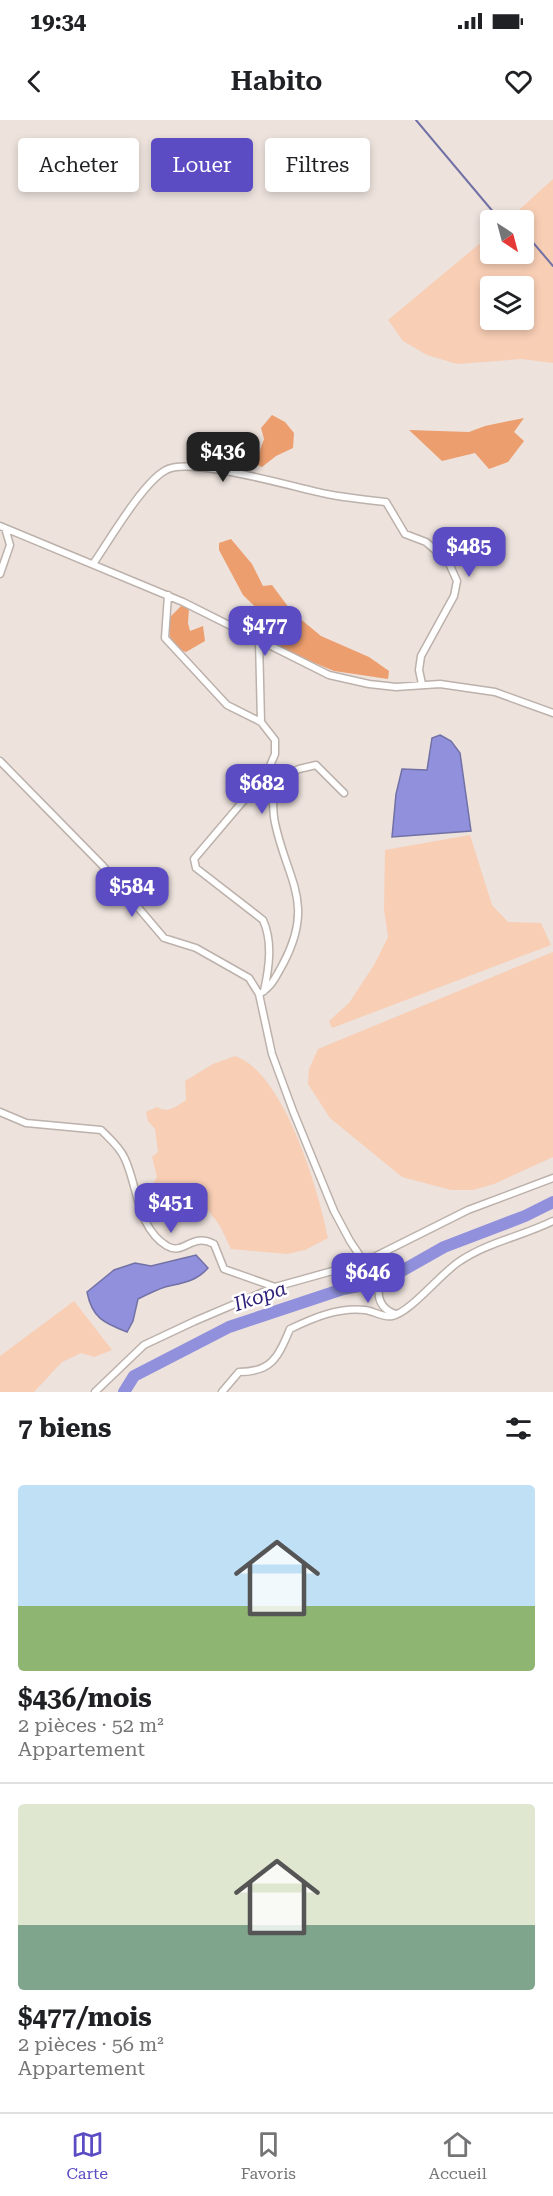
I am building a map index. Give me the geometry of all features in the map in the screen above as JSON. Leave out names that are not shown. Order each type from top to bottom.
[{"type":"street","points":[[93,564],[139,497],[166,469],[184,466],[224,471],[329,494],[386,502],[405,534],[426,542],[448,561],[457,581],[454,597],[421,656],[419,670],[422,684]]},
{"type":"street","points":[[3,527],[168,595],[236,626],[329,675],[369,684],[396,687],[440,684],[495,692],[553,713]]},
{"type":"street","points":[[0,574],[10,545],[3,527]]},
{"type":"street","points":[[168,595],[165,638],[227,705],[261,722],[275,740],[275,754],[267,773],[194,859],[196,868],[262,920],[268,930],[269,966],[261,992],[273,1054],[293,1111],[334,1211],[362,1260],[371,1266],[380,1281],[377,1292],[381,1307],[373,1312]]},
{"type":"street","points":[[259,640],[261,722]]},
{"type":"street","points":[[0,761],[102,865],[165,938],[196,948],[249,978],[261,992]]},
{"type":"street","points":[[272,782],[299,769],[316,765],[339,785],[344,793]]},
{"type":"street","points":[[261,992],[276,977],[289,952],[297,926],[299,902],[274,820],[272,782],[267,773]]},
{"type":"street","points":[[0,1112],[27,1123],[101,1130],[125,1157],[147,1227],[164,1245],[171,1248],[186,1246],[194,1240],[204,1239],[214,1244],[224,1269],[275,1287]]},
{"type":"street","points":[[95,1392],[144,1345],[240,1300],[275,1287],[336,1270],[348,1259],[362,1260],[374,1257],[468,1210],[553,1178]]},
{"type":"street","points":[[222,1392],[239,1372],[258,1372],[272,1361],[280,1352],[290,1329],[322,1314],[365,1310],[391,1316],[406,1310],[459,1261],[496,1243],[533,1231],[553,1221]]},
{"type":"street","points":[[380,1303],[388,1311],[396,1314]]},
{"type":"shaded area","points":[[553,179],[553,363],[522,359],[457,364],[427,355],[403,341],[388,320],[480,243],[480,264],[534,264],[534,210],[519,210]]},
{"type":"shaded area","points":[[272,415],[285,422],[294,433],[293,448],[276,456],[262,467],[255,464],[264,439],[261,428]]},
{"type":"shaded area","points":[[524,418],[514,432],[524,441],[508,462],[489,469],[475,453],[442,461],[409,430],[469,432],[485,426]]},
{"type":"shaded area","points":[[231,539],[252,564],[263,586],[272,585],[292,612],[321,636],[369,657],[389,671],[388,679],[334,671],[281,649],[279,641],[286,640],[285,636],[243,595],[219,550],[219,543]]},
{"type":"shaded area","points":[[181,606],[189,608],[190,631],[203,626],[205,641],[186,652],[173,643],[169,629],[169,618]]},
{"type":"shaded area","points":[[470,835],[492,905],[508,922],[541,923],[551,945],[332,1028],[329,1021],[349,1003],[374,965],[388,937],[384,909],[385,850]]},
{"type":"shaded area","points":[[553,952],[553,1157],[494,1184],[473,1190],[451,1190],[402,1177],[330,1118],[308,1084],[309,1069],[318,1049]]},
{"type":"shaded area","points":[[235,1056],[253,1066],[269,1085],[284,1108],[308,1164],[328,1238],[305,1250],[287,1254],[231,1249],[220,1226],[202,1202],[198,1191],[184,1195],[158,1211],[148,1202],[147,1193],[157,1177],[152,1157],[158,1152],[155,1129],[148,1121],[146,1112],[157,1107],[165,1110],[179,1105],[186,1100],[185,1081],[213,1064]]},
{"type":"shaded area","points":[[74,1301],[112,1350],[94,1357],[81,1353],[62,1362],[34,1392],[0,1392],[0,1356]]},
{"type":"water","points":[[440,735],[451,741],[460,753],[471,831],[392,837],[396,794],[402,769],[427,770],[432,738]]},
{"type":"water","points":[[196,1255],[208,1268],[194,1279],[162,1288],[138,1299],[133,1321],[127,1332],[100,1318],[92,1308],[87,1292],[114,1270],[135,1263],[151,1266]]},
{"type":"waterway","points":[[416,120],[492,210]]},
{"type":"waterway","points":[[534,244],[553,266]]},
{"type":"waterway","name":"Ikopa","points":[[124,1392],[134,1376],[229,1327],[343,1289],[384,1281],[444,1247],[525,1216],[553,1202]]}]
